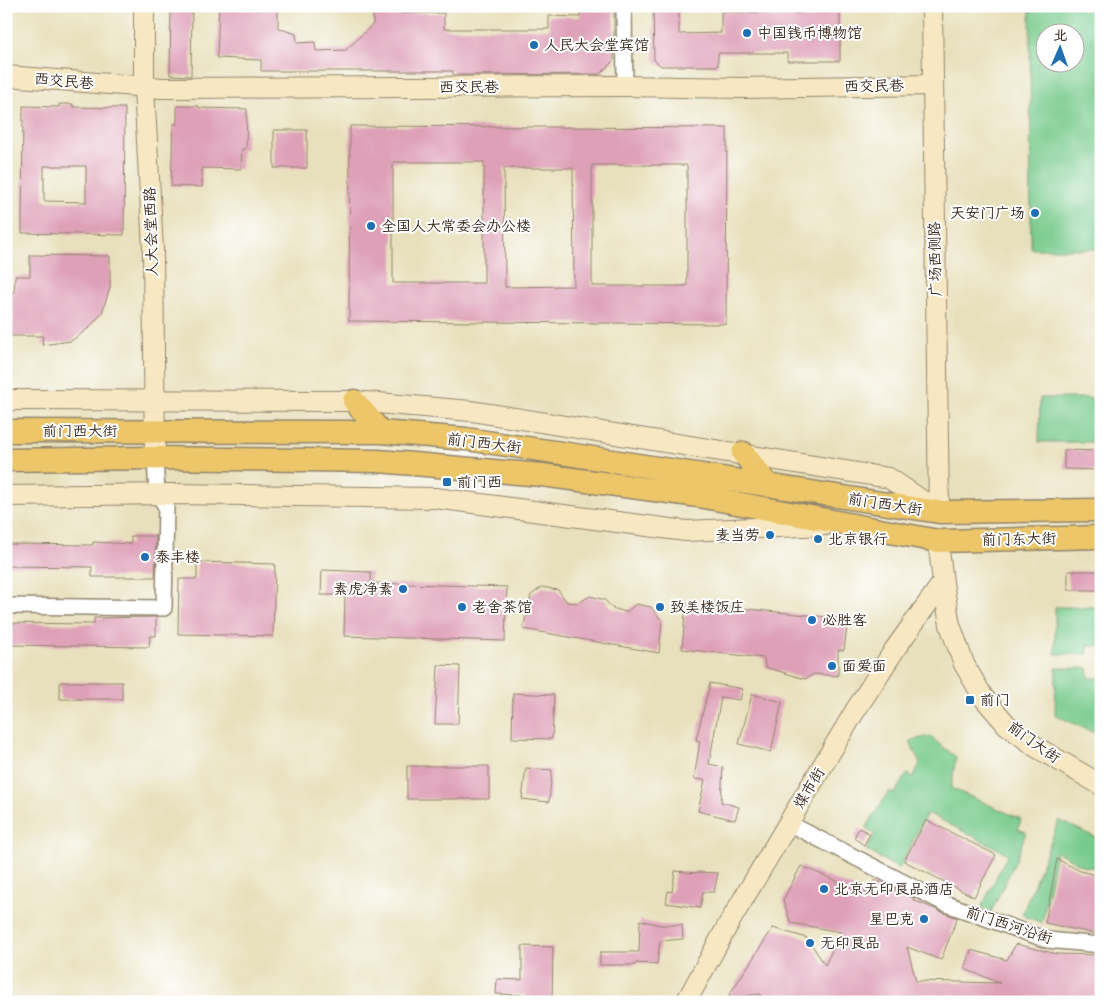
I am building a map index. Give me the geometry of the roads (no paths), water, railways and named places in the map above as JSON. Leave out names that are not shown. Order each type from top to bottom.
[{"type":"main road","points":[[354,401],[382,432]]},
{"type":"main road","name":"前门西大街","points":[[6,431],[382,432],[466,439],[939,512]]},
{"type":"main road","points":[[743,453],[769,486]]},
{"type":"main road","name":"前门西大街","points":[[6,460],[155,458],[378,461],[542,475],[699,496],[938,541]]},
{"type":"main road","name":"前门东大街","points":[[939,512],[1101,510]]},
{"type":"main road","points":[[938,541],[939,512]]},
{"type":"main road","name":"前门东大街","points":[[938,541],[1101,537]]},
{"type":"street","name":"人大会堂西路","points":[[144,6],[144,88],[153,248],[155,458]]},
{"type":"street","points":[[624,6],[625,86]]},
{"type":"street","name":"广场西侧路","points":[[932,6],[939,512]]},
{"type":"street","name":"西交民巷","points":[[6,76],[144,88],[625,86],[743,88],[932,85]]},
{"type":"street","name":"前门西大街","points":[[6,400],[354,401],[472,411],[890,478],[939,512]]},
{"type":"street","points":[[6,606],[164,608],[166,506],[157,494],[155,458]]},
{"type":"street","name":"前门西大街","points":[[6,496],[157,494],[435,498],[686,531],[852,524]]},
{"type":"street","name":"前门大街","points":[[938,541],[942,582],[950,625],[964,664],[983,697],[1007,725],[1036,747],[1097,783]]},
{"type":"street","name":"煤市街","points":[[686,1002],[729,923],[788,823],[890,656],[942,582]]},
{"type":"street","name":"前门西河沿街","points":[[788,823],[944,903],[1047,940],[1101,945]]},
{"type":"place","name":"中国钱币博物馆","points":[[747,33]]},
{"type":"place","name":"人民大会堂宾馆","points":[[534,45]]},
{"type":"place","name":"天安门广场","points":[[1035,213]]},
{"type":"place","name":"全国人大常委会办公楼","points":[[371,226]]},
{"type":"place","name":"前门西","points":[[447,482]]},
{"type":"place","name":"麦当劳","points":[[770,535]]},
{"type":"place","name":"北京银行","points":[[818,539]]},
{"type":"place","name":"泰丰楼","points":[[145,557]]},
{"type":"place","name":"素虎净素","points":[[403,589]]},
{"type":"place","name":"老舍茶馆","points":[[462,607]]},
{"type":"place","name":"致美楼饭庄","points":[[660,607]]},
{"type":"place","name":"必胜客","points":[[812,620]]},
{"type":"place","name":"面爱面","points":[[832,666]]},
{"type":"place","name":"前门","points":[[970,700]]},
{"type":"place","name":"北京无印良品酒店","points":[[824,889]]},
{"type":"place","name":"星巴克","points":[[924,919]]},
{"type":"place","name":"无印良品","points":[[810,943]]}]
